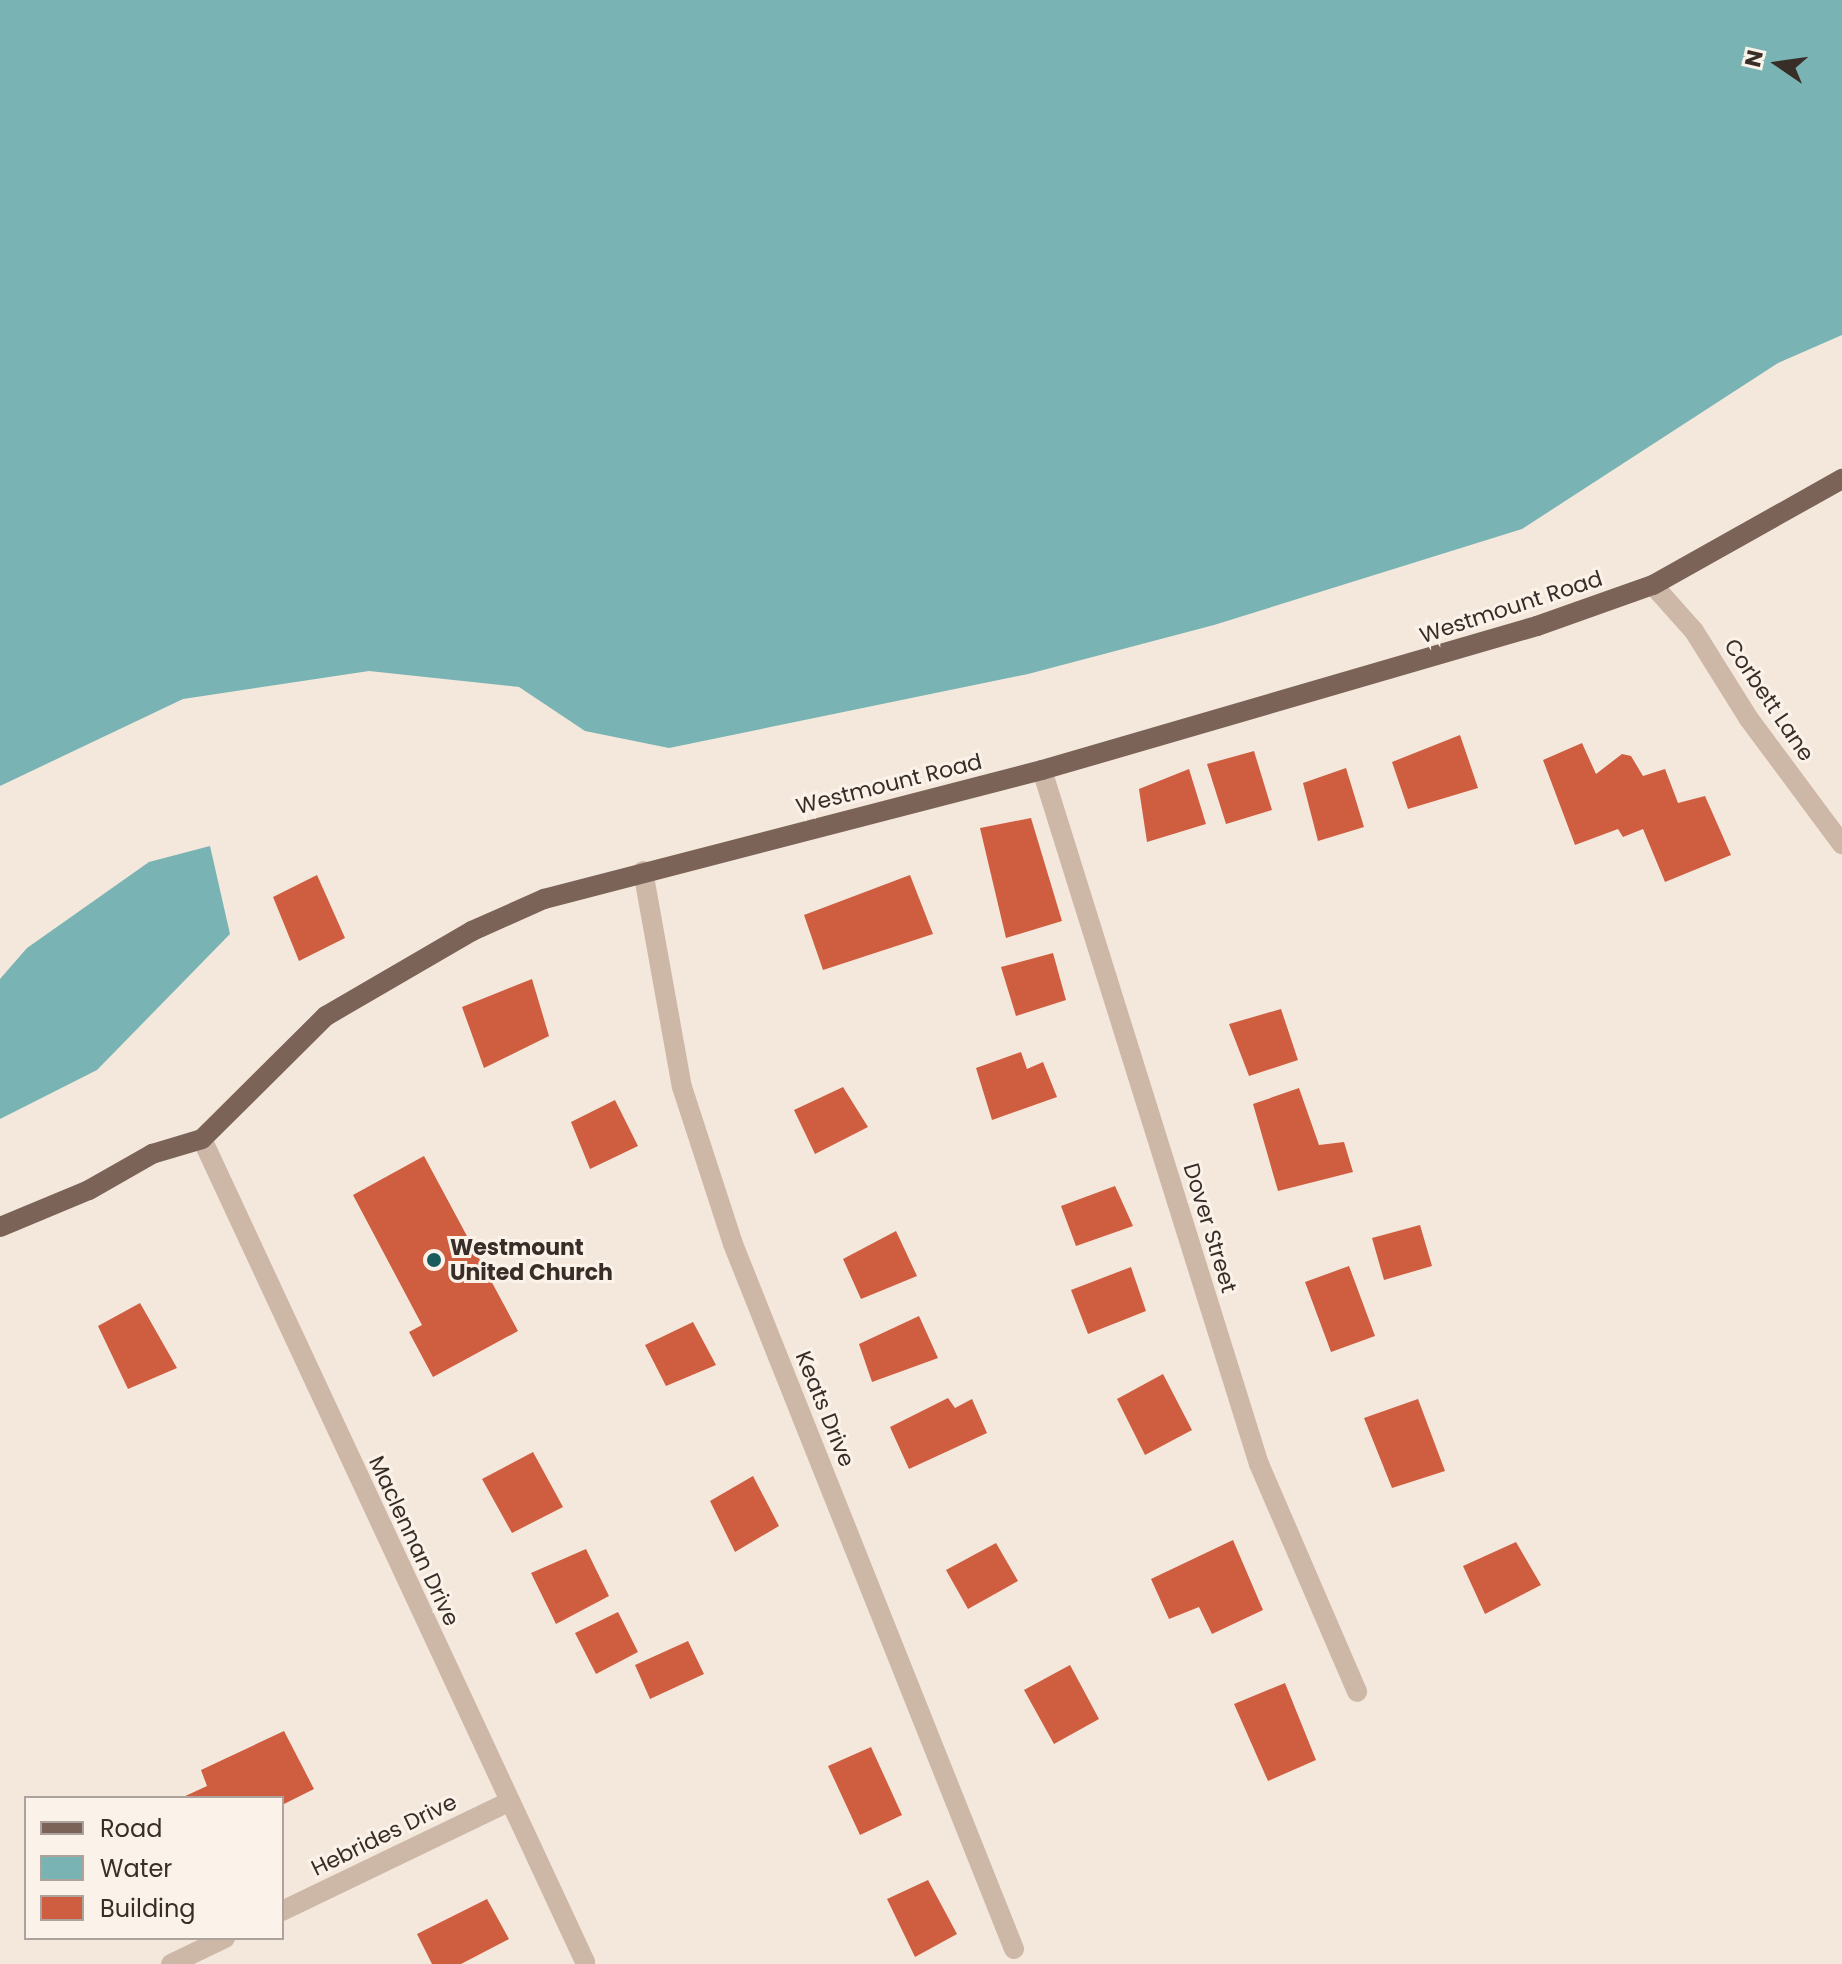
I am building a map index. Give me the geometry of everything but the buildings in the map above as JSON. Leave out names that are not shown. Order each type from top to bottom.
[{"type":"main road","name":"Westmount Road","points":[[0,1227],[89,1190],[152,1154],[202,1139],[326,1016],[407,966],[544,899],[1042,770],[1419,662],[1653,585],[1842,479]]},
{"type":"street","name":"Corbett Lane","points":[[1653,585],[1694,631],[1749,719],[1842,844]]},
{"type":"street","name":"Dover Street","points":[[1042,770],[1259,1464],[1357,1692]]},
{"type":"street","name":"Keats Drive","points":[[643,871],[682,1087],[719,1202],[1014,1949]]},
{"type":"street","name":"Maclennan Drive","points":[[202,1139],[585,1962]]},
{"type":"street","name":"Hebrides Drive","points":[[284,1910],[508,1802]]},
{"type":"street","points":[[171,1964],[221,1940]]},
{"type":"water","points":[[0,0],[1842,0],[1842,335],[1778,363],[1522,529],[1214,625],[1028,674],[669,748],[585,731],[519,687],[369,671],[183,699],[0,786]]},
{"type":"water","points":[[210,846],[230,934],[97,1070],[0,1119],[0,979],[27,948],[149,862]]},
{"type":"place","name":"Westmount United Church","points":[[434,1260]]}]
